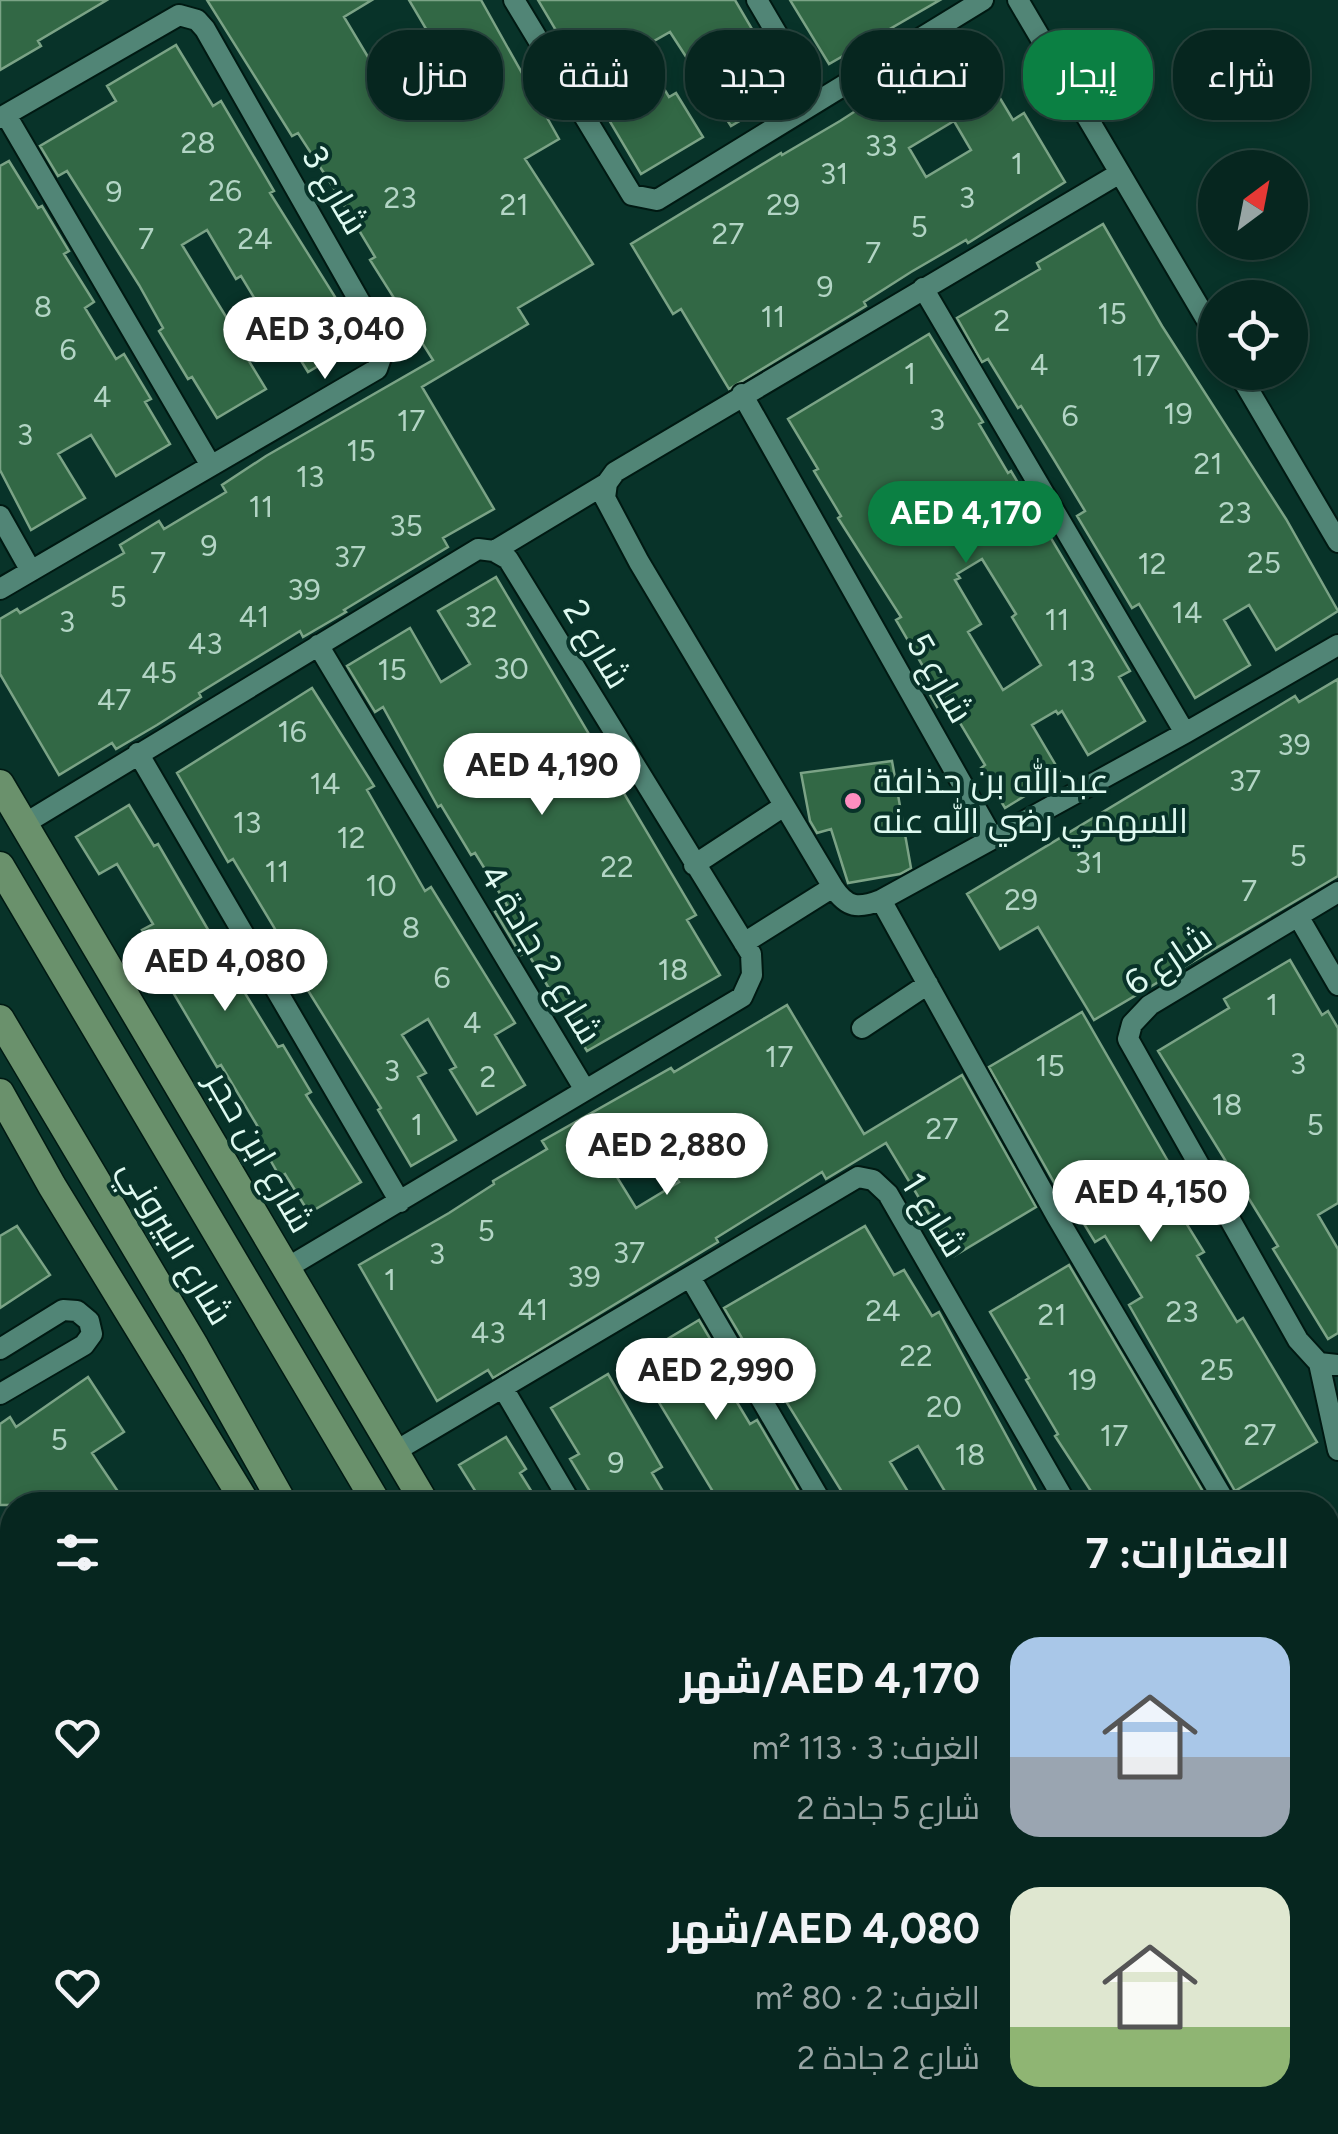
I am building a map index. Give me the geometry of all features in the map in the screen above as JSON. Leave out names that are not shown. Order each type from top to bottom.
[{"type":"main road","name":"شارع ابن حجر","points":[[0,784],[418,1492]]},
{"type":"main road","points":[[0,866],[370,1492]]},
{"type":"main road","name":"شارع البيروني","points":[[0,1019],[277,1492]]},
{"type":"main road","points":[[110,1050],[125,1056],[136,1054],[147,1034]]},
{"type":"main road","points":[[140,1100],[141,1090],[150,1078],[170,1074]]},
{"type":"main road","points":[[0,1093],[52,1186],[239,1492]]},
{"type":"main road","points":[[160,1360],[176,1359],[191,1341]]},
{"type":"main road","points":[[179,1392],[194,1373],[210,1373]]},
{"type":"street","points":[[514,0],[632,194],[642,199],[656,200],[787,120]]},
{"type":"street","points":[[757,0],[775,30]]},
{"type":"street","points":[[821,100],[983,0]]},
{"type":"street","points":[[1018,0],[1198,305]]},
{"type":"street","name":"شارع 3","points":[[0,589],[377,369],[385,346],[205,29],[196,20],[179,15],[3,116]]},
{"type":"street","points":[[3,116],[210,464]]},
{"type":"street","points":[[24,824],[478,549],[494,551],[742,394],[1120,173]]},
{"type":"street","points":[[923,288],[1185,734]]},
{"type":"street","points":[[1249,390],[1338,542]]},
{"type":"street","name":"شارع 5","points":[[742,394],[992,836]]},
{"type":"street","points":[[607,483],[606,498],[640,562],[833,887],[852,906],[864,907],[881,900],[1185,734],[1338,645]]},
{"type":"street","points":[[0,516],[31,571]]},
{"type":"street","name":"شارع 2","points":[[494,551],[508,559],[744,944]]},
{"type":"street","name":"شارع 2 جادة 4","points":[[318,645],[585,1090]]},
{"type":"street","points":[[138,753],[400,1202]]},
{"type":"street","points":[[694,865],[784,806]]},
{"type":"street","points":[[284,1268],[742,996],[752,975],[751,954],[744,944],[833,887]]},
{"type":"street","name":"شارع 6","points":[[1329,1364],[1298,1340],[1128,1039],[1132,1024],[1150,1004],[1338,892]]},
{"type":"street","points":[[881,900],[1057,1216],[1219,1492]]},
{"type":"street","points":[[1298,916],[1338,985]]},
{"type":"street","points":[[862,1028],[928,984]]},
{"type":"street","name":"شارع 1","points":[[394,1452],[858,1177],[873,1180],[888,1194],[1060,1492]]},
{"type":"street","points":[[690,1278],[814,1492]]},
{"type":"street","points":[[0,1348],[63,1310],[77,1311],[91,1326],[92,1334],[84,1345],[0,1394]]},
{"type":"street","points":[[1329,1364],[1338,1450]]},
{"type":"street","points":[[504,1388],[564,1492]]},
{"type":"building","points":[[0,0],[107,0],[38,41],[41,46],[0,70]]},
{"type":"building","points":[[207,0],[372,0],[344,17],[367,55],[367,120],[503,120],[503,39],[523,75],[523,120],[548,120],[559,139],[525,159],[593,264],[518,308],[528,324],[422,387],[494,509],[443,538],[448,547],[346,612],[303,637],[300,631],[199,693],[201,697],[157,725],[116,749],[112,743],[59,775],[0,674],[0,619],[17,609],[20,613],[124,553],[120,545],[159,521],[164,529],[226,492],[222,485],[266,456],[433,360],[370,260],[375,257],[333,187],[298,133],[292,136]]},
{"type":"building","points":[[409,0],[481,0],[498,30],[427,30]]},
{"type":"building","points":[[538,0],[735,0],[753,30],[685,30],[685,55],[670,32],[665,35],[665,30],[556,30]]},
{"type":"building","points":[[790,0],[940,0],[888,30],[841,30],[841,57],[829,64],[821,51],[821,30],[808,30]]},
{"type":"building","points":[[176,45],[213,106],[221,101],[274,191],[270,193],[362,340],[308,372],[279,325],[273,329],[241,276],[236,279],[207,230],[182,245],[266,389],[217,418],[192,377],[188,379],[159,331],[163,328],[139,285],[67,171],[58,176],[40,146],[116,101],[107,86]]},
{"type":"building","points":[[665,90],[669,97],[676,93],[685,108],[685,120],[693,120],[703,137],[641,174],[609,120],[665,120]]},
{"type":"building","points":[[1003,103],[1013,120],[1023,114],[1023,120],[1028,120],[1065,182],[968,243],[966,240],[911,272],[864,302],[866,306],[729,389],[681,309],[673,314],[631,244],[840,121],[1003,120]],"holes":[[[954,121],[971,150],[926,177],[909,148]]]},
{"type":"building","points":[[9,161],[69,251],[64,254],[94,302],[85,308],[116,359],[124,354],[151,399],[145,402],[170,444],[116,476],[91,435],[58,454],[85,498],[31,530],[0,470],[0,166]]},
{"type":"building","points":[[1103,224],[1198,382],[1198,390],[1203,390],[1286,519],[1338,611],[1276,650],[1249,605],[1224,620],[1250,665],[1195,698],[1139,604],[1132,608],[1077,516],[1085,511],[1021,406],[1018,408],[988,359],[982,362],[957,318],[1040,269],[1037,263]]},
{"type":"building","points":[[929,334],[983,422],[979,424],[1008,473],[1011,471],[1130,671],[1119,677],[1145,721],[1088,755],[1062,711],[1032,725],[1061,774],[1005,808],[947,701],[937,707],[917,672],[924,668],[896,620],[901,617],[838,518],[841,516],[814,471],[818,469],[788,419]],"holes":[[[982,559],[1016,614],[1012,617],[1041,665],[1003,690],[968,632],[981,624],[955,580],[960,578],[957,574]]]},
{"type":"building","points":[[496,577],[696,915],[687,920],[720,975],[587,1051],[527,952],[521,955],[495,912],[507,905],[475,853],[471,855],[441,805],[438,807],[383,707],[375,712],[347,666],[410,628],[441,682],[470,664],[438,611]]},
{"type":"building","points":[[1338,679],[1338,876],[1094,1020],[1038,927],[1000,949],[967,894],[1295,696],[1299,702]]},
{"type":"building","points":[[312,688],[374,786],[367,790],[425,891],[431,887],[515,1023],[495,1035],[525,1085],[477,1114],[450,1070],[456,1067],[428,1019],[402,1035],[426,1073],[418,1077],[456,1140],[411,1166],[378,1110],[381,1108],[299,976],[302,974],[233,859],[228,862],[177,773]]},
{"type":"building","name":"عبدالله بن حذافة السهمي رضي الله عنه","points":[[892,761],[911,868],[900,874],[848,883],[831,829],[817,833],[810,821],[801,773]]},
{"type":"building","points":[[129,805],[154,846],[158,844],[217,945],[221,943],[248,987],[243,990],[278,1047],[283,1045],[311,1092],[306,1095],[361,1182],[309,1213],[285,1174],[280,1177],[256,1135],[261,1132],[164,977],[169,974],[142,930],[153,924],[117,864],[99,874],[76,837]]},
{"type":"building","points":[[1290,960],[1322,1015],[1328,1011],[1338,1028],[1338,1203],[1318,1215],[1338,1249],[1338,1333],[1328,1339],[1273,1249],[1278,1246],[1158,1051],[1229,1008],[1224,999]]},
{"type":"building","points":[[787,1005],[864,1134],[962,1075],[1036,1207],[954,1256],[886,1143],[826,1179],[822,1172],[716,1238],[718,1242],[493,1378],[488,1370],[437,1401],[359,1265],[449,1213],[547,1149],[542,1141],[671,1068],[674,1072]],"holes":[[[658,1148],[679,1182],[636,1208],[615,1174]]]},
{"type":"building","points":[[1082,1012],[1184,1189],[1170,1197],[1204,1252],[1197,1256],[1237,1322],[1243,1318],[1317,1442],[1235,1491],[1129,1305],[1142,1297],[1105,1236],[1095,1242],[1064,1191],[1060,1193],[989,1067]]},
{"type":"building","points":[[17,1226],[50,1275],[0,1308],[0,1236]]},
{"type":"building","points":[[865,1226],[894,1275],[904,1270],[932,1316],[939,1312],[1037,1492],[945,1492],[918,1446],[890,1462],[908,1492],[842,1492],[724,1308]]},
{"type":"building","points":[[1069,1265],[1203,1492],[1092,1492],[1055,1436],[1058,1434],[1026,1380],[1029,1378],[990,1312]]},
{"type":"building","points":[[699,1320],[722,1359],[714,1364],[750,1424],[757,1420],[799,1492],[713,1492],[636,1358]]},
{"type":"building","points":[[608,1374],[662,1467],[652,1473],[663,1492],[590,1492],[570,1459],[579,1454],[551,1408]]},
{"type":"building","points":[[88,1377],[124,1432],[92,1453],[118,1492],[0,1492],[0,1424],[10,1417],[16,1427]]},
{"type":"building","points":[[506,1437],[526,1469],[520,1473],[532,1492],[476,1492],[459,1465]]},
{"type":"place","name":"عبدالله بن حذافة السهمي رضي الله عنه","points":[[853,801]]}]
